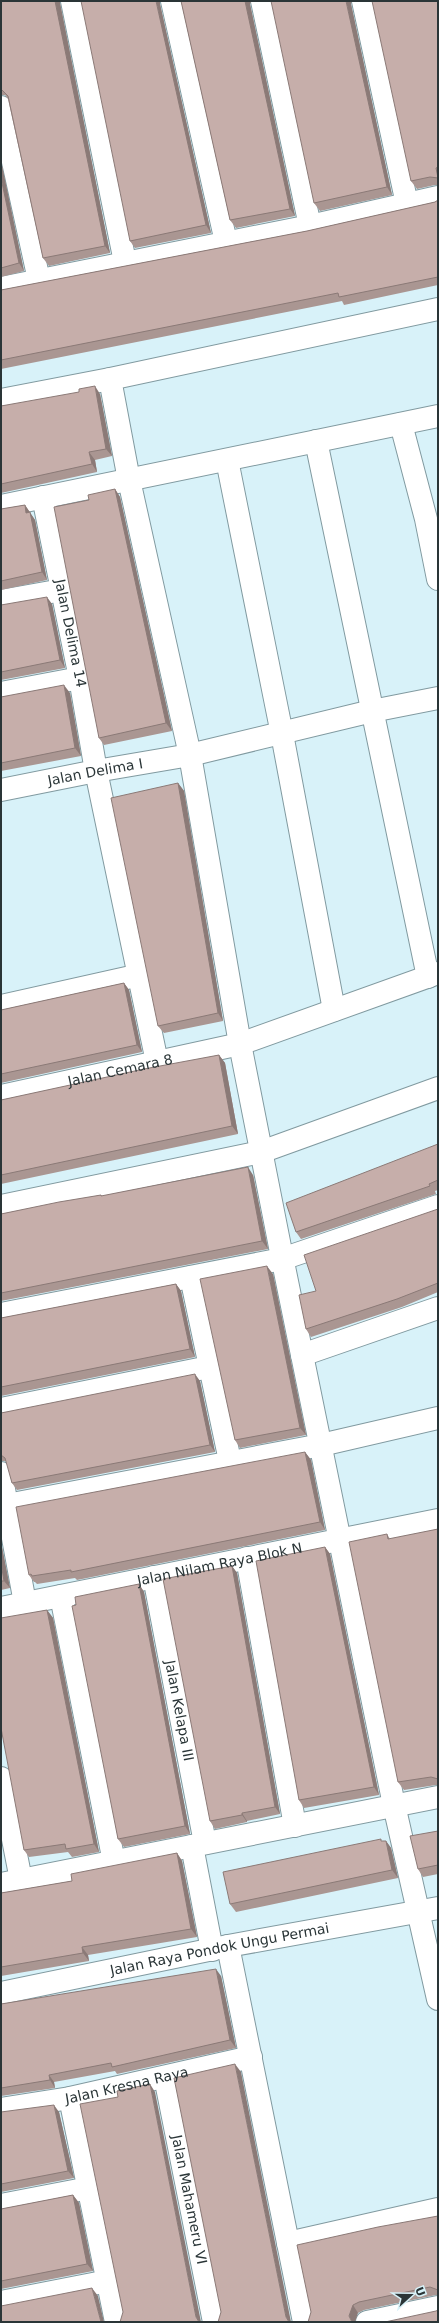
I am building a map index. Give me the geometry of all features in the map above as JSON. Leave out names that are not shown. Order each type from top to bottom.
[{"type":"street","points":[[72,1],[125,262]]},
{"type":"street","points":[[172,1],[226,242]]},
{"type":"street","points":[[262,1],[310,226]]},
{"type":"street","points":[[363,1],[407,204]]},
{"type":"street","points":[[1,107],[39,280]]},
{"type":"street","points":[[1,288],[310,226],[438,197]]},
{"type":"street","points":[[1,400],[110,379],[438,309]]},
{"type":"street","points":[[110,379],[129,480],[190,755],[240,1044],[282,1260],[394,1806],[428,1910],[438,1999]]},
{"type":"street","points":[[1,506],[438,416]]},
{"type":"street","points":[[401,424],[432,518],[438,579]]},
{"type":"street","points":[[316,441],[372,711],[433,975]]},
{"type":"street","points":[[226,460],[282,734],[334,1010]]},
{"type":"street","name":"Jalan Delima 14","points":[[43,497],[80,678],[96,771],[158,1062]]},
{"type":"street","points":[[1,601],[62,590]]},
{"type":"street","points":[[1,693],[80,678]]},
{"type":"street","name":"Jalan Delima I","points":[[1,790],[96,771],[190,755],[282,734],[372,711],[438,698]]},
{"type":"street","points":[[1,1006],[140,975]]},
{"type":"street","name":"Jalan Cemara 8","points":[[1,1096],[240,1044],[433,975]]},
{"type":"street","points":[[1,1206],[261,1152],[438,1088]]},
{"type":"street","points":[[1,1314],[282,1260],[438,1206]]},
{"type":"street","points":[[191,1277],[230,1461]]},
{"type":"street","points":[[302,1355],[438,1308]]},
{"type":"street","points":[[1,1410],[209,1367]]},
{"type":"street","points":[[7,1505],[230,1461],[321,1445],[438,1418]]},
{"type":"street","points":[[1,1473],[25,1603]]},
{"type":"street","name":"Jalan Nilam Raya Blok N","points":[[1,1608],[340,1539],[437,1523]]},
{"type":"street","points":[[247,1558],[295,1826]]},
{"type":"street","name":"Jalan Kelapa III","points":[[154,1577],[199,1845],[220,1948],[251,2057],[304,2322]]},
{"type":"street","points":[[61,1596],[114,1862]]},
{"type":"street","points":[[1,1778],[11,1882],[438,1797]]},
{"type":"street","name":"Jalan Raya Pondok Ungu Permai","points":[[1,1993],[220,1948],[428,1910]]},
{"type":"street","name":"Jalan Kresna Raya","points":[[1,2110],[70,2098],[251,2057]]},
{"type":"street","name":"Jalan Mahameru VI","points":[[165,2077],[214,2322]]},
{"type":"street","points":[[70,2098],[116,2322]]},
{"type":"street","points":[[1,2206],[89,2188]]},
{"type":"street","points":[[288,2243],[438,2209]]},
{"type":"street","points":[[1,2302],[108,2281]]},
{"type":"street","points":[[367,2322],[438,2307]]},
{"type":"building","points":[[1,1],[55,1],[105,246],[43,258],[8,96],[1,89]]},
{"type":"building","points":[[81,1],[156,1],[206,225],[130,241]]},
{"type":"building","points":[[181,1],[245,1],[290,209],[230,220]]},
{"type":"building","points":[[271,1],[346,1],[387,187],[314,203]]},
{"type":"building","points":[[372,1],[438,1],[438,167],[436,168],[438,178],[430,177],[411,181]]},
{"type":"building","points":[[1,178],[19,263],[1,268]]},
{"type":"building","points":[[438,200],[438,277],[339,297],[338,293],[1,360],[1,290],[307,231],[435,202]]},
{"type":"building","points":[[95,386],[106,449],[89,452],[92,464],[1,484],[1,406],[79,392],[79,389]]},
{"type":"building","points":[[115,489],[166,723],[99,738],[54,507],[89,500],[88,495]]},
{"type":"building","points":[[25,505],[26,513],[30,512],[42,572],[1,581],[1,509]]},
{"type":"building","points":[[47,597],[60,660],[1,672],[1,605]]},
{"type":"building","points":[[64,685],[75,748],[1,763],[1,697]]},
{"type":"building","points":[[178,783],[218,1013],[158,1026],[111,798]]},
{"type":"building","points":[[124,983],[137,1045],[1,1074],[1,1010]]},
{"type":"building","points":[[219,1055],[232,1126],[1,1175],[1,1100],[144,1069]]},
{"type":"building","points":[[438,1144],[438,1180],[429,1184],[430,1186],[296,1232],[286,1203]]},
{"type":"building","points":[[248,1167],[262,1241],[1,1293],[1,1214]]},
{"type":"building","points":[[438,1209],[438,1283],[397,1299],[306,1329],[299,1295],[316,1291],[304,1255]]},
{"type":"building","points":[[267,1266],[300,1428],[235,1440],[200,1279]]},
{"type":"building","points":[[176,1284],[190,1349],[1,1387],[1,1318]]},
{"type":"building","points":[[195,1374],[210,1445],[12,1483],[5,1458],[1,1455],[1,1413]]},
{"type":"building","points":[[305,1452],[320,1522],[71,1572],[71,1570],[32,1576],[31,1574],[29,1575],[16,1507]]},
{"type":"building","points":[[438,1529],[438,1779],[431,1777],[398,1782],[349,1542],[387,1534],[388,1539]]},
{"type":"building","points":[[325,1547],[374,1787],[299,1800],[256,1561]]},
{"type":"building","points":[[1,1563],[4,1581],[1,1581]]},
{"type":"building","points":[[232,1566],[275,1807],[210,1821],[163,1579]]},
{"type":"building","points":[[139,1584],[185,1826],[118,1839],[72,1606],[76,1605],[75,1597]]},
{"type":"building","points":[[47,1610],[94,1844],[66,1849],[65,1844],[24,1850],[1,1728],[1,1618]]},
{"type":"building","points":[[438,1831],[438,1865],[418,1869],[410,1836]]},
{"type":"building","points":[[381,1839],[381,1841],[386,1841],[392,1870],[230,1904],[223,1872]]},
{"type":"building","points":[[177,1853],[191,1929],[82,1947],[83,1953],[1,1967],[1,1893],[72,1881],[71,1874]]},
{"type":"building","points":[[216,1969],[230,2040],[112,2067],[111,2063],[49,2075],[50,2080],[1,2088],[1,2004]]},
{"type":"building","points":[[235,2064],[286,2317],[289,2322],[218,2322],[221,2312],[174,2078]]},
{"type":"building","points":[[150,2084],[196,2317],[199,2322],[120,2322],[123,2312],[80,2104],[118,2097],[117,2091]]},
{"type":"building","points":[[54,2105],[68,2171],[1,2184],[1,2112]]},
{"type":"building","points":[[73,2195],[87,2264],[1,2281],[1,2209]]},
{"type":"building","points":[[438,2216],[438,2290],[430,2287],[359,2302],[353,2305],[349,2316],[352,2322],[308,2322],[311,2312],[297,2245],[378,2227]]},
{"type":"building","points":[[92,2288],[101,2322],[1,2322],[1,2306]]},
{"type":"building","points":[[438,2310],[438,2322],[385,2322],[436,2311]]}]
